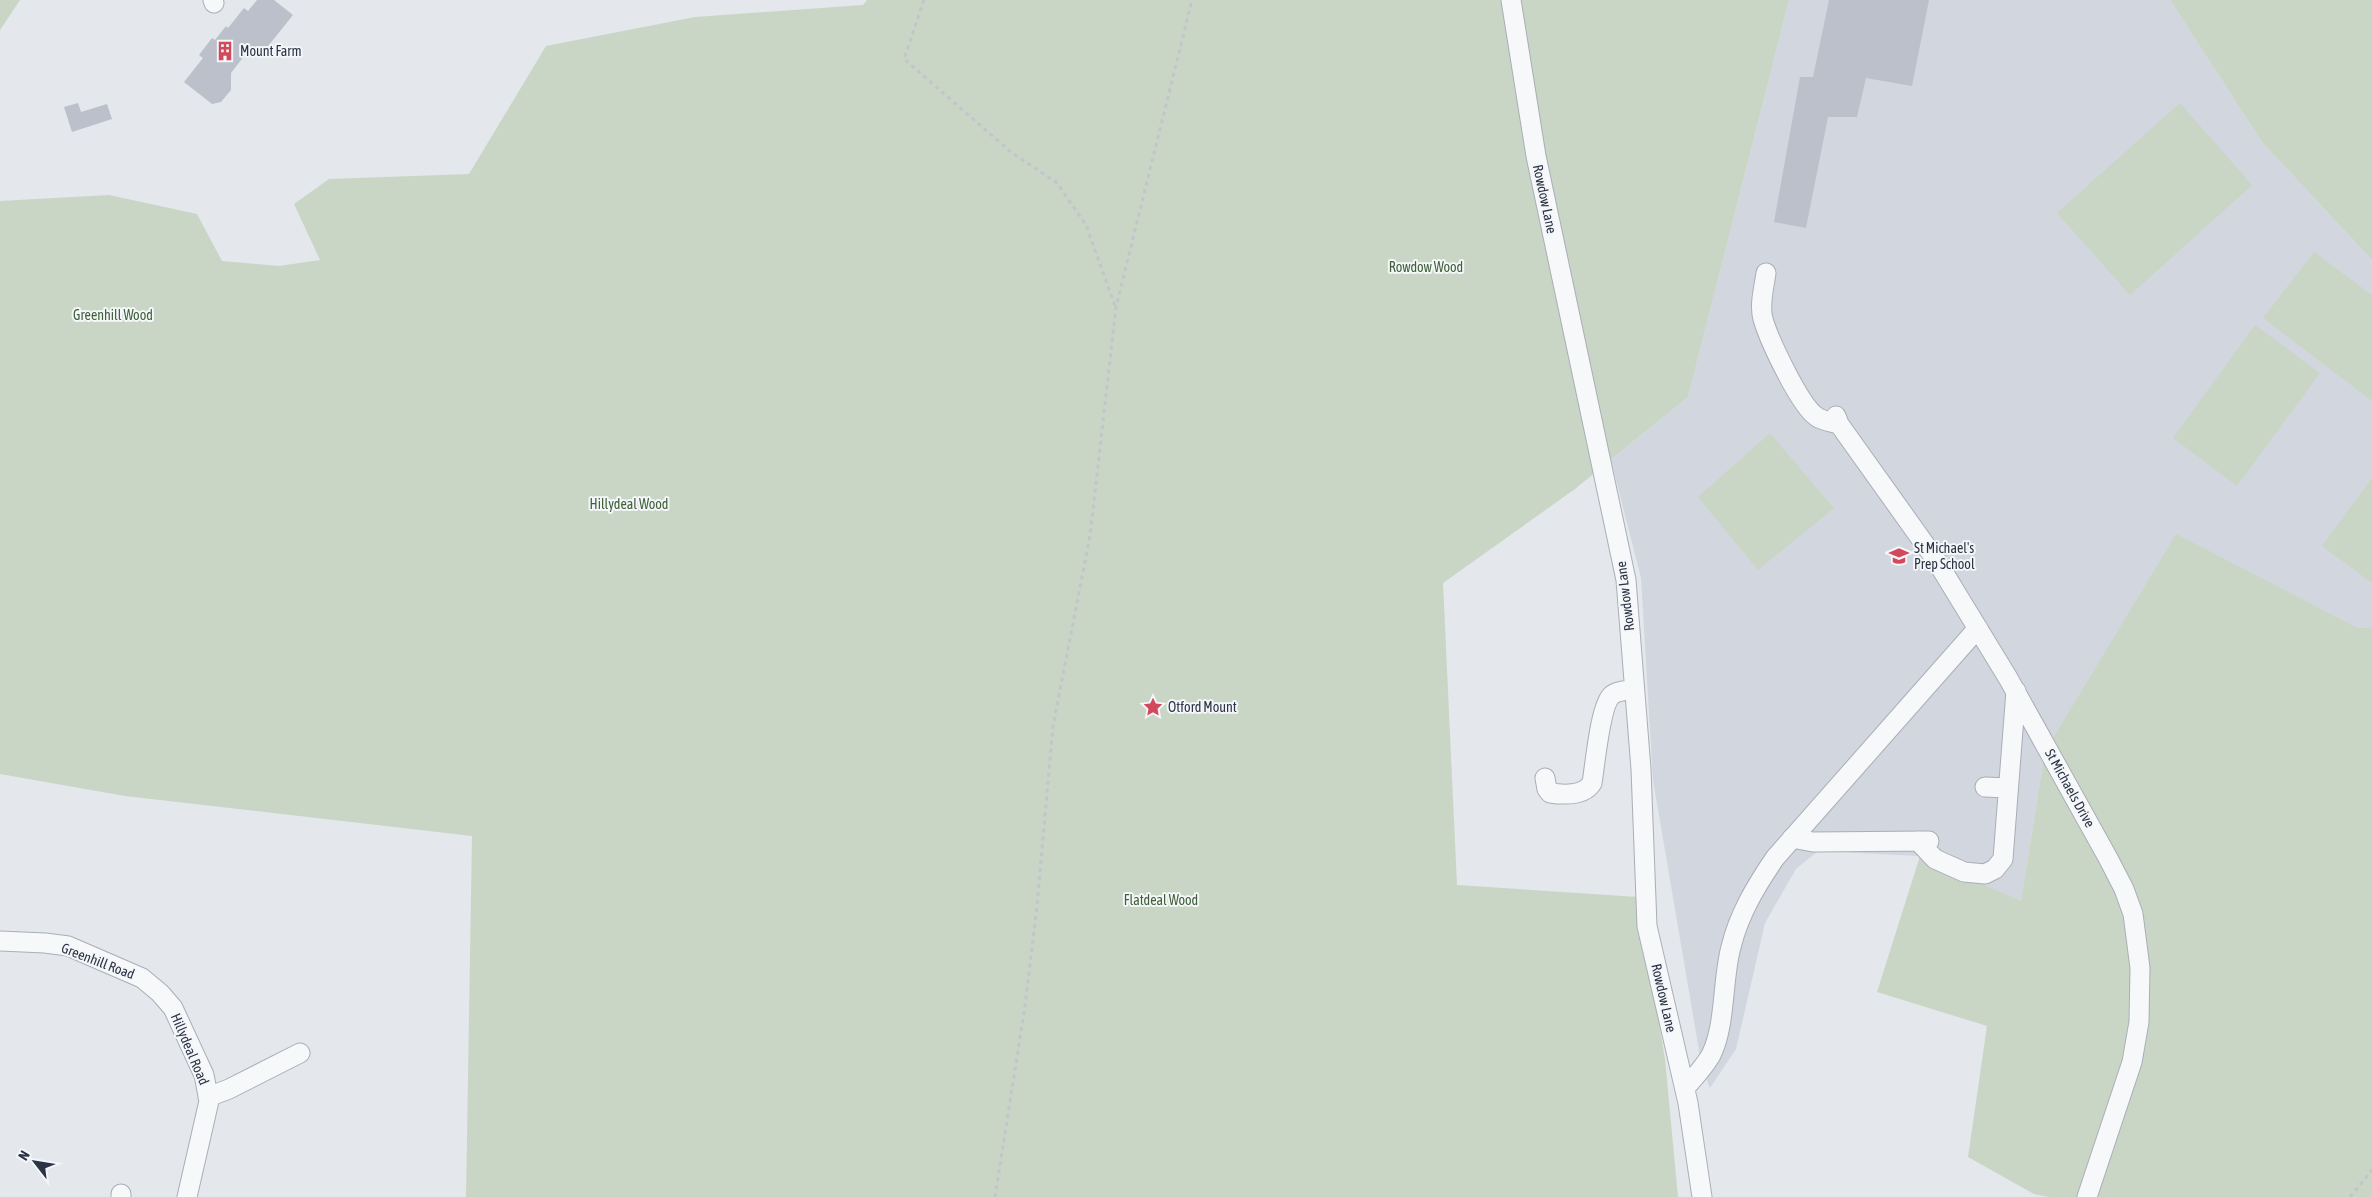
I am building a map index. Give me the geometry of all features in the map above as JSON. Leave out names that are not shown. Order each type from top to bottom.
[{"type":"street","name":"Rowdow Lane","points":[[1511,0],[1536,156],[1626,580],[1641,769],[1642,841],[1647,926],[1685,1088],[1702,1197]]},
{"type":"street","name":"St Michaels Drive","points":[[1766,273],[1762,303],[1763,319],[1780,362],[1807,408],[1816,417],[1838,420],[1936,560],[2016,691],[2108,858],[2124,889],[2133,914],[2140,968],[2139,1022],[2132,1062],[2087,1197]]},
{"type":"street","points":[[1685,1088],[1705,1064],[1717,1040],[1731,947],[1741,916],[1761,878],[1774,858],[1978,628]]},
{"type":"street","points":[[1545,778],[1547,789],[1550,793],[1584,792],[1589,788],[1592,783],[1607,702],[1618,692],[1634,689]]},
{"type":"street","points":[[1792,838],[1813,842],[1924,841],[1935,859],[1964,872],[1985,874],[1995,868],[2003,859],[2016,691]]},
{"type":"street","points":[[1985,788],[2008,788]]},
{"type":"street","name":"Greenhill Road","points":[[0,941],[68,946],[142,978],[160,993]]},
{"type":"street","name":"Hillydeal Road","points":[[160,993],[172,1008],[200,1067],[208,1096],[205,1125],[187,1197]]},
{"type":"street","points":[[208,1096],[229,1089],[300,1053]]},
{"type":"path","points":[[918,0],[922,5]]},
{"type":"path","points":[[924,0],[904,59],[1012,152],[1057,183],[1086,225],[1116,307]]},
{"type":"path","points":[[995,1197],[1025,1006],[1037,906],[1053,726],[1090,536],[1116,307],[1192,0]]},
{"type":"path","points":[[2350,1197],[2372,1170]]},
{"type":"shaded area","name":"St Michael's Prep School","points":[[1789,0],[2170,0],[2262,142],[2372,260],[2372,627],[2358,628],[2176,535],[2045,751],[2021,901],[1920,856],[1818,851],[1796,869],[1765,923],[1736,1049],[1710,1088],[1702,1068],[1653,780],[1641,578],[1611,460],[1688,397]]},
{"type":"green space","points":[[0,0],[20,0],[0,30]]},
{"type":"green space","points":[[867,0],[1789,0],[1688,397],[1575,489],[1443,583],[1457,885],[1638,897],[1665,1059],[1678,1197],[466,1197],[472,836],[125,796],[0,774],[0,201],[109,195],[197,214],[222,261],[279,266],[320,260],[294,204],[329,179],[469,174],[546,46],[695,17],[863,5]]},
{"type":"green space","points":[[2170,0],[2372,0],[2372,260],[2262,142]]},
{"type":"green space","points":[[2180,103],[2252,185],[2130,295],[2057,213]]},
{"type":"green space","points":[[2314,252],[2372,295],[2372,401],[2263,318]]},
{"type":"green space","points":[[2255,325],[2320,373],[2237,486],[2173,438]]},
{"type":"green space","points":[[1770,433],[1834,508],[1758,570],[1698,497]]},
{"type":"green space","points":[[2372,478],[2372,583],[2322,546]]},
{"type":"green space","points":[[2176,534],[2358,628],[2372,627],[2372,1197],[2049,1197],[2034,1194],[1968,1157],[1987,1026],[1877,992],[1920,856],[2021,901],[2045,751]]},
{"type":"building","name":"Mount Farm","points":[[257,0],[274,0],[293,15],[261,55],[251,47],[231,73],[231,90],[221,102],[212,104],[184,82],[203,58],[199,55],[212,38],[215,40],[226,26],[228,28],[244,8],[248,11]]},
{"type":"building","points":[[1829,0],[1929,0],[1912,86],[1866,78],[1857,117],[1828,117],[1806,228],[1774,222],[1800,77],[1813,77]]},
{"type":"building","points":[[78,103],[81,112],[107,104],[112,119],[72,132],[64,107]]},
{"type":"place","name":"Mount Farm","points":[[225,51]]},
{"type":"place","name":"St Michael's Prep School","points":[[1899,556]]},
{"type":"place","name":"Otford Mount","points":[[1153,707]]},
{"type":"park label","name":"Rowdow Wood","points":[[1426,267]]},
{"type":"park label","name":"Greenhill Wood","points":[[113,315]]},
{"type":"park label","name":"Hillydeal Wood","points":[[629,504]]},
{"type":"park label","name":"Flatdeal Wood","points":[[1161,900]]}]
